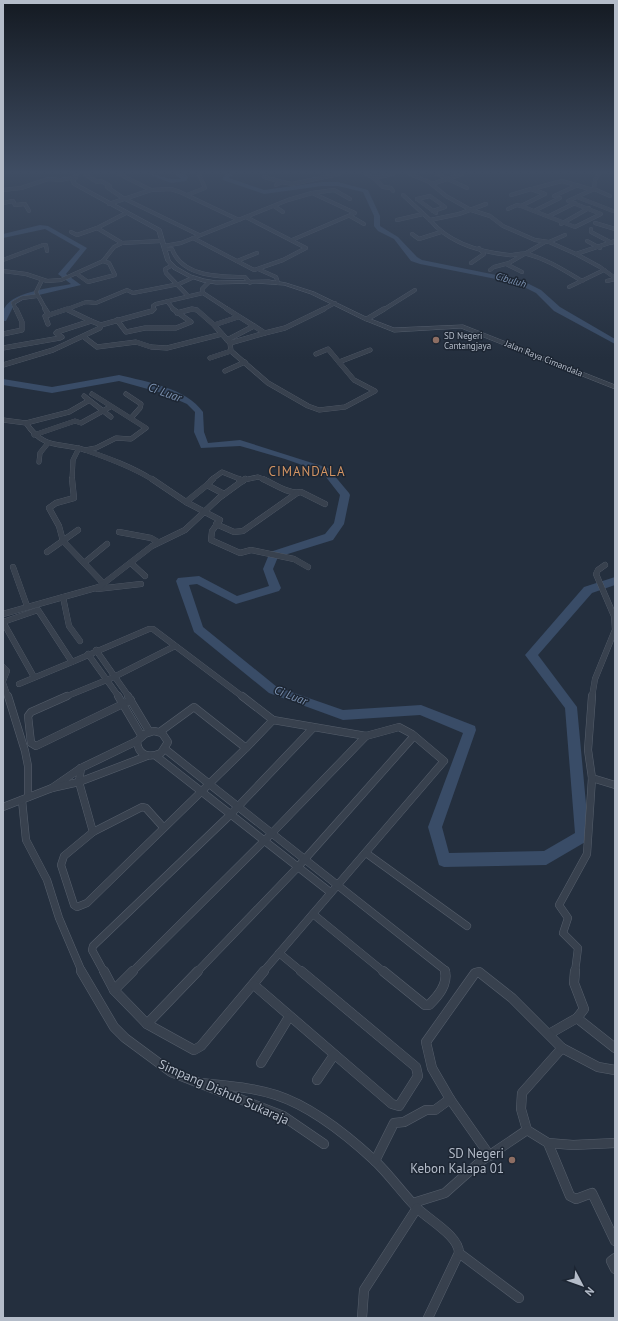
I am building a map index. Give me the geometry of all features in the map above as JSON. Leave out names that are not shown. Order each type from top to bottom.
[{"type":"street","points":[[78,236],[83,238]]},
{"type":"street","points":[[110,236],[122,243]]},
{"type":"street","name":"Jalan Raya Cimandala","points":[[160,236],[166,257],[171,266],[192,278],[209,282],[278,283],[292,286],[335,303],[383,326],[399,330],[461,326],[470,328],[615,387]]},
{"type":"street","points":[[164,247],[198,236]]},
{"type":"street","points":[[193,238],[225,253],[253,270],[284,260],[306,248],[283,236]]},
{"type":"street","points":[[292,240],[303,236]]},
{"type":"street","points":[[415,236],[419,238],[428,236]]},
{"type":"street","points":[[446,236],[454,241],[510,256],[526,254],[563,270],[582,281]]},
{"type":"street","points":[[526,236],[547,242],[576,254],[604,270],[615,279]]},
{"type":"street","points":[[490,270],[494,267],[506,264],[547,242],[563,236]]},
{"type":"street","points":[[599,236],[613,242]]},
{"type":"street","points":[[3,271],[42,280],[61,280],[103,261],[114,247],[122,243],[161,241]]},
{"type":"street","points":[[587,241],[600,248]]},
{"type":"street","points":[[576,254],[600,248],[613,242]]},
{"type":"street","points":[[3,260],[43,245],[46,245],[47,251]]},
{"type":"street","name":"Jalan Raya Cimandala","points":[[164,247],[172,249],[173,256],[187,267],[205,274],[226,278],[245,278],[250,283]]},
{"type":"street","points":[[471,263],[484,254],[479,248]]},
{"type":"street","points":[[237,261],[257,253]]},
{"type":"street","points":[[166,257],[173,256]]},
{"type":"street","points":[[77,274],[88,282],[115,275],[109,263],[103,261]]},
{"type":"street","points":[[506,264],[522,272]]},
{"type":"street","points":[[171,266],[165,269],[188,296]]},
{"type":"street","points":[[258,269],[276,277],[278,283]]},
{"type":"street","points":[[569,287],[604,270]]},
{"type":"street","points":[[30,276],[36,272]]},
{"type":"street","points":[[593,276],[598,280]]},
{"type":"street","points":[[48,324],[45,316],[68,310],[86,302],[96,303],[111,295],[128,290],[133,293],[179,284],[192,278]]},
{"type":"street","points":[[607,281],[615,279]]},
{"type":"street","points":[[42,280],[37,294],[49,315]]},
{"type":"street","points":[[203,293],[202,289],[209,282]]},
{"type":"street","points":[[367,318],[415,290]]},
{"type":"street","points":[[68,310],[91,322],[101,325],[152,311],[154,309],[153,305],[203,293],[238,317],[265,332]]},
{"type":"street","points":[[3,334],[22,330],[22,322],[13,303],[22,298],[37,294]]},
{"type":"street","points":[[118,320],[126,332],[146,328],[176,328],[190,322],[177,313],[167,302]]},
{"type":"street","points":[[229,343],[265,332],[285,328],[335,303]]},
{"type":"street","points":[[177,313],[195,309],[222,334],[229,343],[231,351],[268,383],[314,408],[326,410],[345,407],[374,390],[353,379],[339,362],[337,357],[327,349],[316,354]]},
{"type":"street","points":[[214,325],[238,317]]},
{"type":"street","points":[[3,348],[60,338],[57,332],[91,322]]},
{"type":"street","points":[[3,364],[28,358],[84,338],[100,328],[101,325]]},
{"type":"street","points":[[229,343],[254,326]]},
{"type":"street","points":[[84,338],[96,347],[136,342],[165,349],[222,334]]},
{"type":"street","points":[[339,362],[370,350]]},
{"type":"street","points":[[210,358],[231,351]]},
{"type":"street","points":[[226,371],[245,362]]},
{"type":"street","points":[[92,394],[110,407],[146,428],[131,438],[116,438],[96,448],[81,449],[75,453],[72,473],[74,498],[49,508],[59,526],[63,541],[104,584]]},
{"type":"street","points":[[126,394],[141,404],[131,418]]},
{"type":"street","points":[[84,396],[102,412],[111,417]]},
{"type":"street","points":[[3,420],[25,423],[69,412],[88,401]]},
{"type":"street","points":[[34,434],[75,421],[81,423],[110,407]]},
{"type":"street","points":[[25,417],[25,423],[34,434],[48,443],[81,449],[144,474],[186,502],[220,520],[216,524],[210,536],[211,540],[240,553],[251,550],[276,555],[296,560],[308,567]]},
{"type":"street","points":[[40,462],[40,453],[48,443]]},
{"type":"street","points":[[186,502],[207,485],[210,480],[222,472],[243,481]]},
{"type":"street","points":[[92,590],[104,584],[158,542],[184,530],[203,511],[243,481],[258,477],[272,485],[297,493],[302,492],[325,504]]},
{"type":"street","points":[[207,485],[224,494]]},
{"type":"street","points":[[216,524],[238,533],[297,493]]},
{"type":"street","points":[[47,552],[78,530]]},
{"type":"street","points":[[119,532],[151,538],[158,542]]},
{"type":"street","points":[[84,563],[100,552],[107,544]]},
{"type":"street","points":[[131,563],[145,576]]},
{"type":"street","points":[[549,1034],[577,1018],[583,1012],[584,1007],[576,993],[574,984],[579,952],[576,944],[563,933],[568,918],[559,905],[587,854],[592,778],[588,750],[595,679],[614,636],[615,626],[614,616],[603,588],[596,578],[596,571],[605,566]]},
{"type":"street","points":[[13,567],[27,606]]},
{"type":"street","points":[[3,614],[27,606],[92,590],[141,584]]},
{"type":"street","points":[[63,597],[65,620],[73,634],[80,641]]},
{"type":"street","points":[[34,677],[3,622],[5,620],[38,610],[72,662]]},
{"type":"street","points":[[19,684],[72,662],[96,650],[149,629],[153,629],[273,720],[366,736],[397,726],[402,727],[443,759],[444,762],[366,853],[330,892],[313,914],[279,952],[254,985],[196,1050],[190,1050],[147,1024],[114,990],[92,950],[94,944],[230,815],[313,728]]},
{"type":"street","points":[[131,700],[36,746],[32,744],[30,713],[106,679],[114,677],[174,646]]},
{"type":"street","points":[[96,650],[131,700],[148,731]]},
{"type":"street","points":[[88,654],[124,704],[141,735]]},
{"type":"street","name":"Simpang Dishub Sukaraja","points":[[3,667],[7,671],[3,682],[18,725],[28,766],[25,798],[26,840],[47,880],[59,918],[81,971],[114,1027],[124,1038],[171,1072],[283,1116],[324,1144]]},
{"type":"street","points":[[161,731],[166,736],[168,742],[165,749],[156,756],[140,754],[136,748],[137,741],[141,735],[148,731],[161,731],[194,707],[246,748]]},
{"type":"street","points":[[163,827],[146,808],[142,806],[93,832],[64,856],[61,863],[74,905],[77,907],[87,903],[273,720]]},
{"type":"street","points":[[114,990],[271,834],[366,736]]},
{"type":"street","points":[[147,1024],[305,860],[414,736]]},
{"type":"street","points":[[52,788],[81,768],[137,741]]},
{"type":"street","points":[[165,749],[237,808],[445,970],[446,974],[440,994],[429,1005],[420,1002],[313,914]]},
{"type":"street","points":[[3,807],[52,788],[79,782],[147,756]]},
{"type":"street","points":[[156,756],[297,868],[330,892]]},
{"type":"street","points":[[81,768],[79,782],[93,832]]},
{"type":"street","points":[[592,778],[615,785]]},
{"type":"street","points":[[366,853],[467,926]]},
{"type":"street","points":[[254,985],[289,1017],[395,1105],[402,1103],[418,1076],[416,1067],[279,952]]},
{"type":"street","points":[[490,1156],[478,1137],[463,1121],[450,1099],[432,1068],[426,1046],[426,1042],[475,973],[479,972],[512,998],[562,1048],[598,1067],[615,1070]]},
{"type":"street","points":[[261,1063],[289,1017]]},
{"type":"street","points":[[577,1018],[615,1048]]},
{"type":"street","points":[[562,1048],[522,1093],[521,1109],[527,1130],[548,1143],[573,1145],[615,1143]]},
{"type":"street","points":[[317,1080],[334,1055]]},
{"type":"street","points":[[197,1082],[258,1090],[292,1101],[338,1131],[375,1161],[415,1205],[457,1242],[460,1248],[459,1253],[428,1318]]},
{"type":"street","points":[[375,1161],[394,1124],[404,1122],[414,1115],[419,1115],[428,1109],[435,1110],[450,1099]]},
{"type":"street","points":[[362,1318],[364,1290],[415,1205],[445,1193],[481,1161],[527,1130]]},
{"type":"street","points":[[548,1143],[570,1196],[576,1199],[592,1192],[615,1241]]},
{"type":"street","points":[[459,1253],[519,1298]]},
{"type":"street","points":[[615,1258],[611,1261],[615,1269]]},
{"type":"waterway","name":"Ci Luar","points":[[3,319],[11,304],[24,296],[77,285],[62,274],[84,248],[62,236]]},
{"type":"waterway","name":"Cibuluh","points":[[391,236],[396,238],[414,259],[420,262],[496,276],[529,286],[548,299],[557,309],[615,342]]},
{"type":"waterway","name":"Ci Luar","points":[[3,382],[52,390],[119,378],[165,391],[190,402],[199,412],[199,432],[204,446],[240,443],[325,470],[345,495],[339,524],[329,537],[274,555],[268,569],[275,588],[236,600],[199,580],[182,581],[198,629],[273,690],[343,715],[421,710],[470,730],[435,827],[444,860],[546,858],[582,836],[571,707],[531,655],[588,590],[615,581]]},
{"type":"place","name":"SD Negeri Cantangjaya","points":[[436,340]]},
{"type":"place","name":"SD Negeri Kebon Kalapa 01","points":[[512,1160]]},
{"type":"district","name":"CIMANDALA","points":[[307,471]]}]
